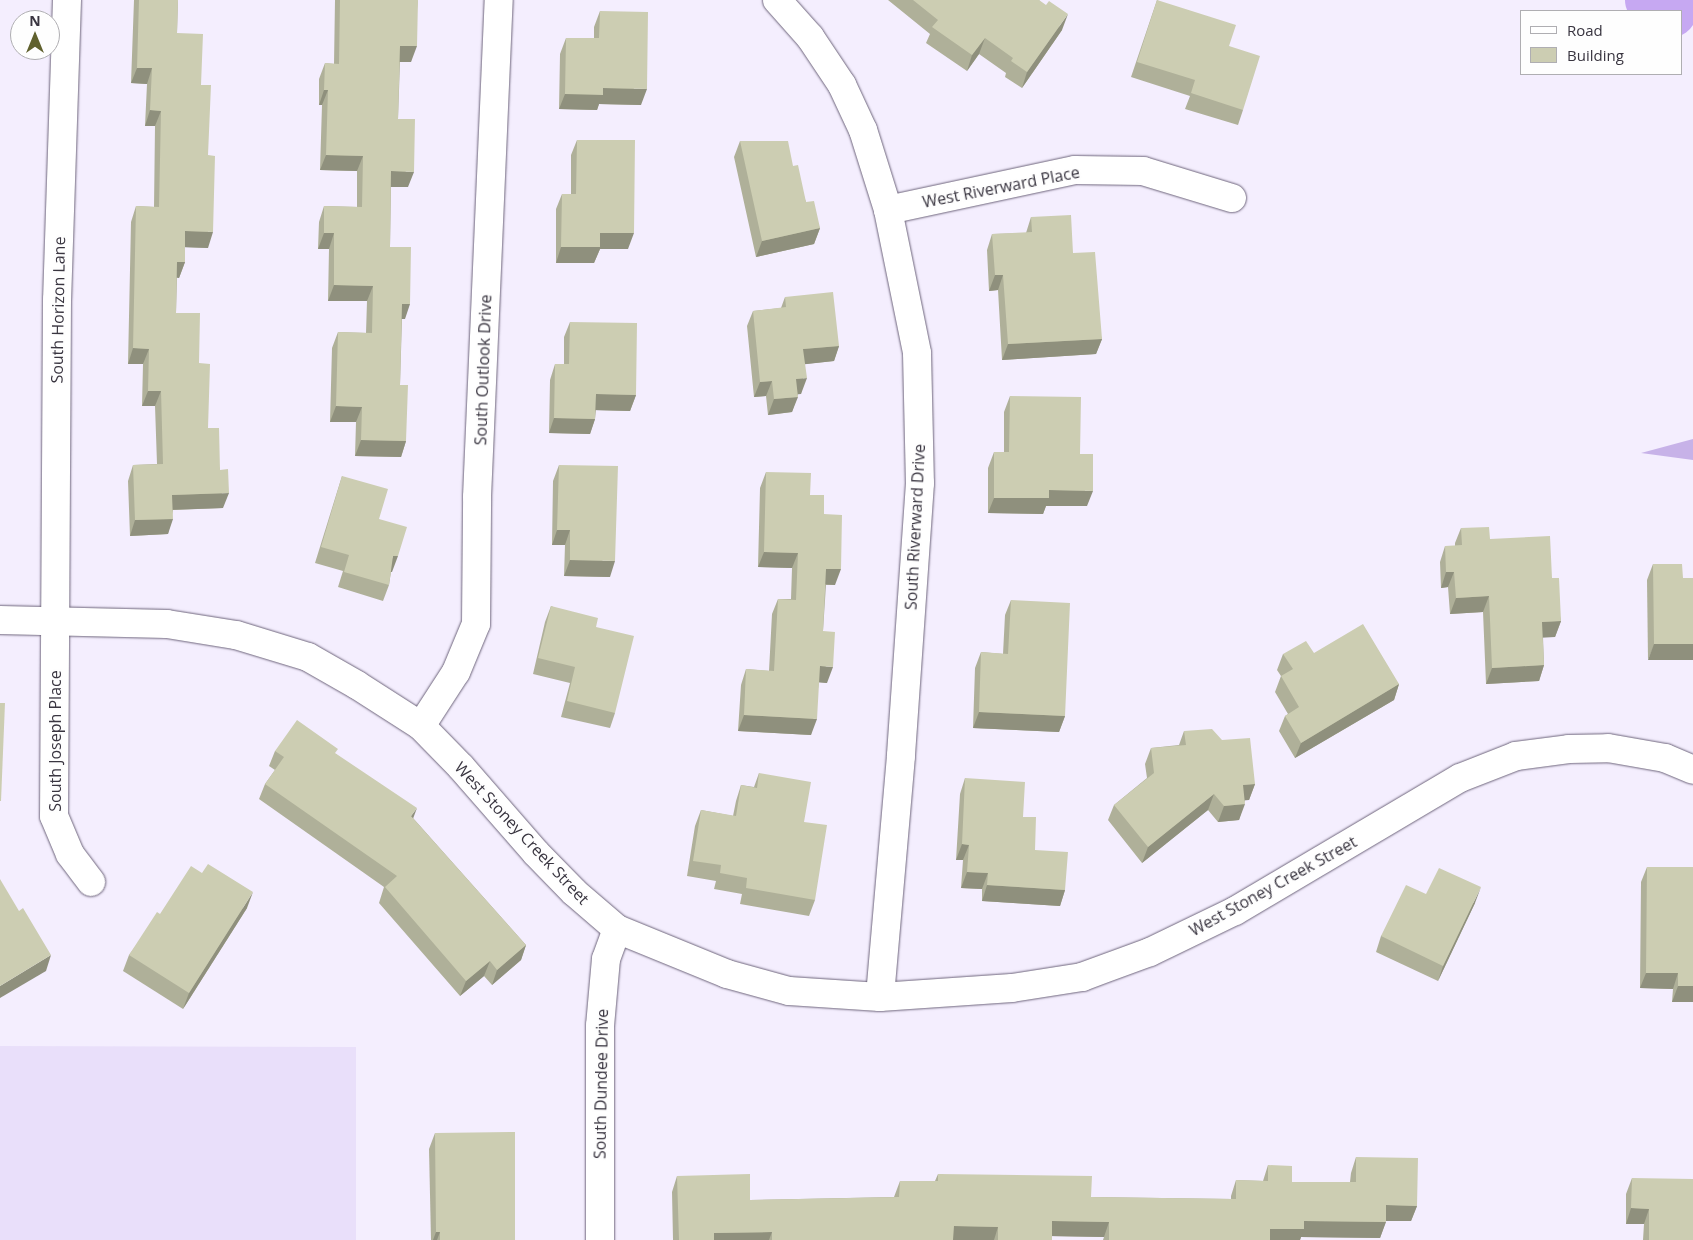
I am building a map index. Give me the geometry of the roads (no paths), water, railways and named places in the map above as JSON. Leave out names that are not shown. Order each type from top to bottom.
[{"type":"street","name":"South Horizon Lane","points":[[55,621],[57,300],[67,0]]},
{"type":"street","name":"South Outlook Drive","points":[[421,726],[456,672],[476,624],[477,496],[499,0]]},
{"type":"street","name":"South Riverward Drive","points":[[777,0],[810,36],[842,85],[863,130],[888,210],[917,353],[920,483],[902,756],[880,997]]},
{"type":"street","name":"West Riverward Place","points":[[888,210],[1075,170],[1143,171],[1232,198]]},
{"type":"street","name":"West Stoney Creek Street","points":[[0,620],[167,624],[236,635],[308,657],[357,685],[421,726],[439,747],[461,767],[574,892],[617,929],[727,974],[789,991],[880,997],[1012,988],[1082,977],[1150,952],[1235,911],[1460,778],[1516,756],[1608,748],[1665,758],[1693,770]]},
{"type":"street","name":"South Joseph Place","points":[[55,621],[54,816],[70,854],[91,882]]},
{"type":"street","name":"South Dundee Drive","points":[[600,1240],[600,1026],[606,959],[617,929]]},
{"type":"waterway","points":[[1652,0],[1668,10]]}]
